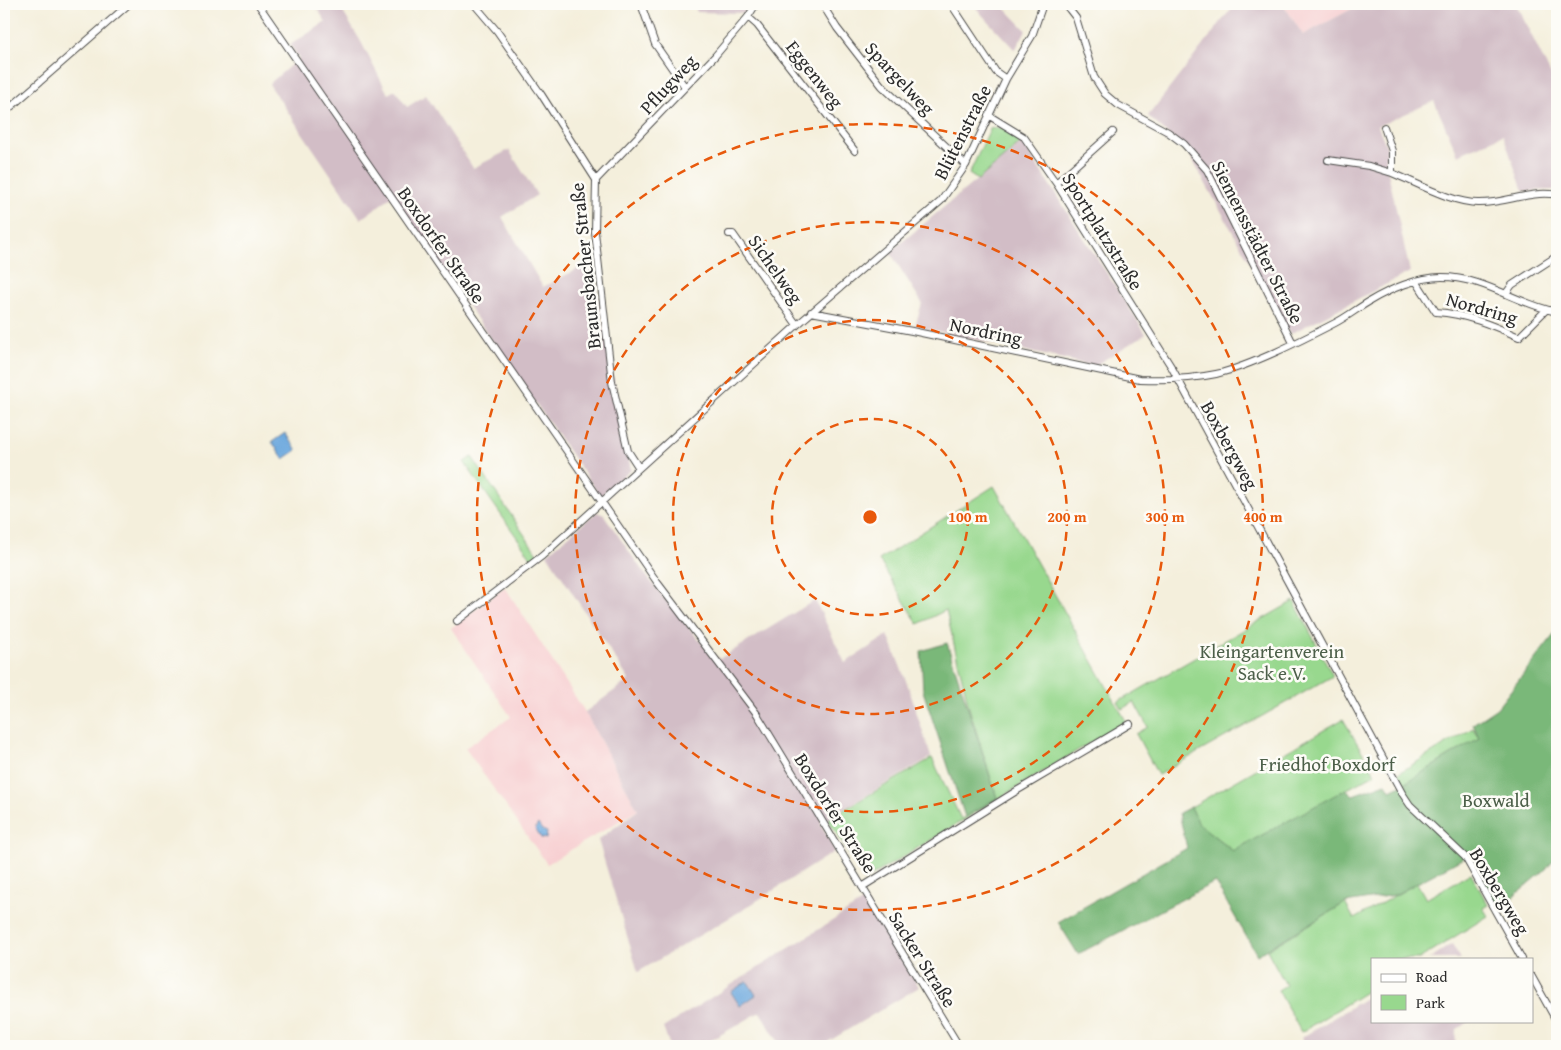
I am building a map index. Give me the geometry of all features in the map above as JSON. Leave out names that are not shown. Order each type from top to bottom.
[{"type":"street","points":[[4,113],[129,4]]},
{"type":"street","name":"Boxdorfer Straße","points":[[258,4],[657,582],[757,714],[862,887],[1130,724]]},
{"type":"street","name":"Braunsbacher Straße","points":[[474,4],[497,31],[536,87],[596,180],[595,232],[612,382],[628,451],[639,468]]},
{"type":"street","points":[[641,4],[654,44],[685,87]]},
{"type":"street","name":"Pflugweg","points":[[596,180],[715,56],[748,17],[756,4]]},
{"type":"street","name":"Spargelweg","points":[[822,4],[837,28],[882,86],[966,165]]},
{"type":"street","points":[[951,4],[996,72],[1006,79]]},
{"type":"street","name":"Blütenstraße","points":[[811,312],[941,201],[966,165],[1006,79],[1032,36],[1043,4]]},
{"type":"street","name":"Siemensstädter Straße","points":[[1065,4],[1076,18],[1094,76],[1105,94],[1118,105],[1146,117],[1168,132],[1184,144],[1207,170],[1293,343]]},
{"type":"street","name":"Eggenweg","points":[[748,17],[758,25],[855,152]]},
{"type":"street","name":"Sportplatzstraße","points":[[988,115],[1024,137],[1056,183],[1162,351],[1176,378]]},
{"type":"street","points":[[1384,127],[1392,151],[1392,172]]},
{"type":"street","points":[[1056,183],[1113,132]]},
{"type":"street","points":[[1328,160],[1369,166],[1392,172],[1471,203],[1490,202],[1537,193],[1557,195]]},
{"type":"street","name":"Sichelweg","points":[[729,234],[734,234],[797,325]]},
{"type":"street","points":[[1506,292],[1512,285],[1557,256]]},
{"type":"street","name":"Nordring","points":[[811,312],[912,331],[1140,380],[1217,373],[1293,343],[1336,323],[1384,293],[1416,281],[1452,278],[1478,283],[1506,292],[1546,310],[1557,312]]},
{"type":"street","name":"Nordring","points":[[1416,281],[1436,312],[1470,318],[1519,337],[1546,310]]},
{"type":"street","points":[[457,621],[542,556],[811,312]]},
{"type":"street","name":"Boxbergweg","points":[[1176,378],[1402,793],[1410,805],[1465,857],[1521,958]]},
{"type":"street","name":"Sacker Straße","points":[[862,887],[959,1046]]},
{"type":"street","points":[[1534,981],[1557,1022]]},
{"type":"shaded area","points":[[314,4],[338,4],[360,40],[388,94],[395,90],[407,107],[426,95],[473,168],[509,150],[537,195],[502,217],[543,287],[591,262],[631,470],[600,496],[392,196],[361,219],[269,84],[299,58],[290,45],[326,22]]},
{"type":"shaded area","points":[[696,4],[751,4],[744,13],[696,12]]},
{"type":"shaded area","points":[[972,4],[1001,4],[1026,30],[1015,50]]},
{"type":"shaded area","points":[[1235,4],[1283,4],[1303,35],[1361,4],[1519,4],[1517,6],[1557,87],[1557,102],[1554,105],[1557,110],[1557,172],[1554,190],[1523,191],[1503,135],[1458,155],[1434,101],[1378,126],[1387,148],[1386,163],[1410,272],[1290,334],[1189,154],[1148,116]]},
{"type":"shaded area","points":[[1283,4],[1361,4],[1303,35]]},
{"type":"shaded area","points":[[1022,142],[1146,334],[1094,366],[915,326],[922,303],[890,252]]},
{"type":"shaded area","points":[[597,512],[604,515],[644,573],[713,657],[721,658],[815,600],[845,663],[888,635],[908,686],[931,757],[820,823],[835,851],[744,909],[638,972],[598,840],[638,810],[585,712],[629,680],[547,554]]},
{"type":"shaded area","points":[[505,587],[585,712],[638,810],[547,864],[465,748],[511,717],[451,628]]},
{"type":"shaded area","points":[[865,900],[919,987],[821,1046],[781,1046],[760,1012],[701,1046],[670,1046],[663,1028]]},
{"type":"shaded area","points":[[1452,944],[1460,958],[1431,958]]},
{"type":"shaded area","points":[[1371,995],[1371,1022],[1468,1022],[1456,1030],[1455,1046],[1306,1046],[1301,1038]]},
{"type":"green space","points":[[1003,128],[1023,141],[978,180],[969,174],[990,129]]},
{"type":"green space","points":[[472,457],[538,555],[532,559],[464,462]]},
{"type":"green space","points":[[994,486],[1126,721],[865,880],[828,819],[932,758],[961,819],[997,798],[969,708],[946,610],[918,624],[879,560]]},
{"type":"green space","name":"Kleingartenverein Sack e.V.","points":[[1294,601],[1333,676],[1158,775],[1136,734],[1148,727],[1134,702],[1122,709],[1118,702]]},
{"type":"green space","name":"Boxwald","points":[[1557,631],[1557,857],[1544,871],[1499,909],[1469,855],[1395,895],[1345,903],[1257,955],[1215,882],[1078,954],[1058,922],[1187,848],[1179,813],[1191,807],[1199,824],[1233,851],[1346,789],[1353,795],[1386,783],[1390,790],[1402,785],[1479,738],[1473,724],[1497,708]]},
{"type":"green space","points":[[947,643],[997,798],[965,817],[923,691],[921,651]]},
{"type":"green space","name":"Friedhof Boxdorf","points":[[1343,719],[1375,774],[1233,851],[1199,824],[1191,807]]},
{"type":"green space","points":[[1473,728],[1479,738],[1402,785],[1397,774]]},
{"type":"green space","points":[[1471,873],[1488,905],[1483,908],[1488,916],[1421,958],[1371,958],[1371,989],[1301,1032],[1278,990],[1286,985],[1267,950],[1345,903],[1354,919],[1417,883],[1426,899]]},
{"type":"water","points":[[285,433],[297,450],[284,459],[272,442]]},
{"type":"water","points":[[538,824],[542,830],[547,832],[546,839],[541,838],[535,829]]},
{"type":"water","points":[[747,981],[756,995],[740,1006],[731,992]]}]
